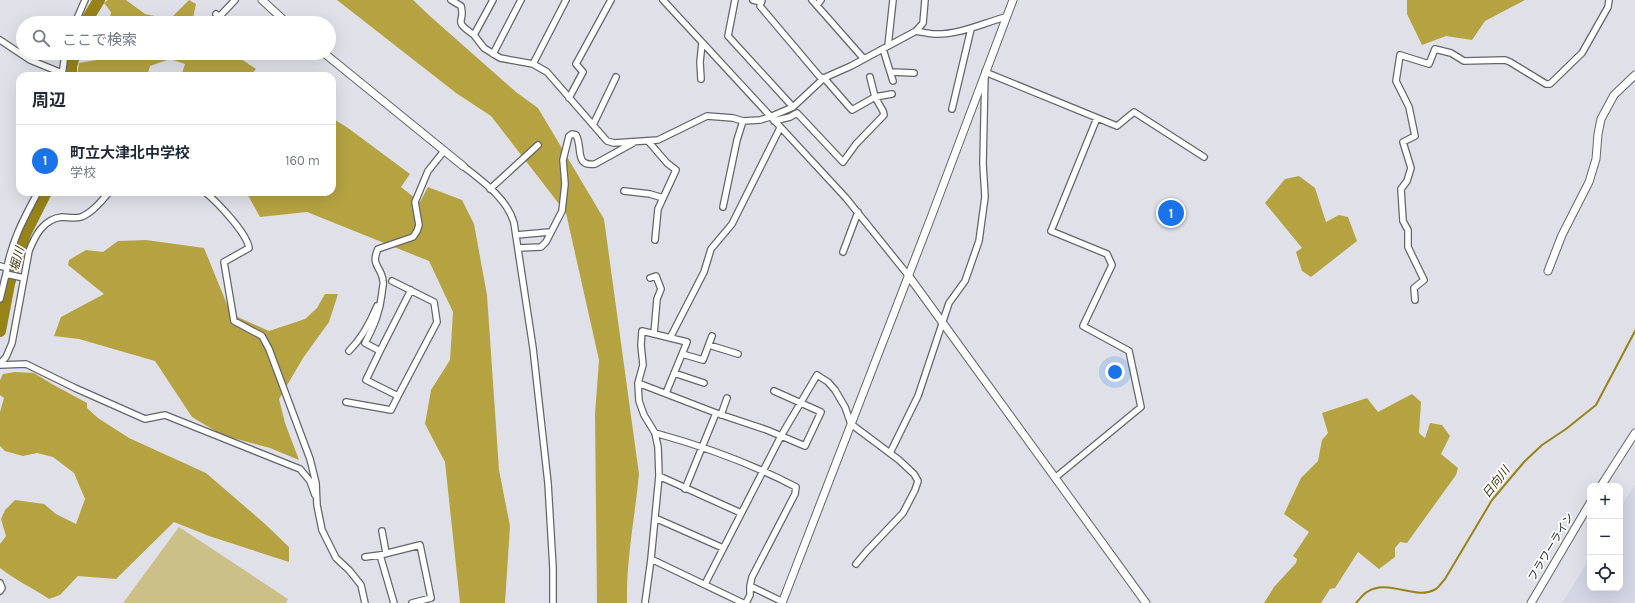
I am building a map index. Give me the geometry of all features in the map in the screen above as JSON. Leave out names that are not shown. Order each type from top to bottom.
[{"type":"street","points":[[78,16],[85,0]]},
{"type":"street","points":[[220,16],[235,0]]},
{"type":"street","points":[[262,0],[279,16]]},
{"type":"street","points":[[474,35],[493,0]]},
{"type":"street","points":[[493,54],[521,0]]},
{"type":"street","points":[[533,64],[566,0]]},
{"type":"street","points":[[569,98],[583,72],[576,64],[611,0]]},
{"type":"street","points":[[663,0],[858,212],[943,322],[1146,603]]},
{"type":"street","points":[[735,0],[728,36],[793,107]]},
{"type":"street","points":[[753,0],[762,1],[760,6],[820,76],[824,78],[852,110],[875,97],[892,94]]},
{"type":"street","points":[[893,0],[885,47],[893,81]]},
{"type":"street","points":[[772,119],[793,107],[824,78],[864,59],[916,31],[923,23],[925,0]]},
{"type":"street","points":[[750,586],[782,602],[1013,0]]},
{"type":"street","points":[[1415,300],[1414,288],[1424,280],[1408,247],[1408,230],[1403,221],[1401,189],[1407,181],[1411,168],[1403,142],[1415,136],[1409,107],[1396,81],[1400,55],[1429,64],[1435,49],[1452,53],[1464,61],[1505,60],[1546,84],[1550,84],[1582,53],[1608,7],[1609,0]]},
{"type":"street","points":[[453,1],[461,6],[462,11],[460,22],[462,27],[474,35],[484,48],[500,58],[533,64],[551,75],[607,141],[614,143],[658,140],[707,116],[733,118],[743,121],[790,117],[797,113],[843,162],[856,144],[884,115],[875,97],[870,77]]},
{"type":"street","points":[[817,2],[864,59]]},
{"type":"street","points":[[916,31],[936,34],[971,29],[988,21],[1006,17]]},
{"type":"street","points":[[952,109],[971,29]]},
{"type":"street","points":[[0,40],[16,51]]},
{"type":"street","points":[[701,80],[700,62],[702,43]]},
{"type":"street","points":[[30,60],[57,72]]},
{"type":"street","points":[[62,72],[64,60]]},
{"type":"street","points":[[333,60],[490,189],[511,214],[516,235],[534,348],[547,476],[554,568],[553,603]]},
{"type":"street","points":[[890,72],[914,73]]},
{"type":"street","points":[[985,72],[1117,126],[1134,112],[1204,157]]},
{"type":"street","points":[[890,453],[918,396],[951,299],[965,281],[979,241],[985,197],[985,72]]},
{"type":"street","points":[[1548,271],[1562,235],[1589,182],[1596,159],[1601,119],[1614,95],[1635,75]]},
{"type":"street","points":[[593,125],[616,77]]},
{"type":"street","points":[[1056,477],[1141,407],[1129,351],[1083,326],[1112,265],[1107,254],[1051,231],[1098,118]]},
{"type":"street","points":[[723,207],[737,140],[743,121]]},
{"type":"street","points":[[670,338],[704,272],[710,249],[732,224],[780,128]]},
{"type":"street","points":[[518,248],[540,247],[546,242],[562,211],[565,184],[563,160],[568,136],[572,134],[576,135],[581,160],[584,164],[589,165],[595,164],[635,142]]},
{"type":"street","points":[[648,140],[676,170],[658,209],[655,240]]},
{"type":"street","points":[[490,189],[538,145]]},
{"type":"street","points":[[380,351],[365,343],[374,326],[379,312],[381,298],[383,280],[376,266],[376,252],[378,249],[413,237],[417,232],[419,225],[415,202],[428,171],[444,151]]},
{"type":"street","points":[[624,191],[650,194],[663,198]]},
{"type":"street","points":[[0,299],[2,282],[6,271],[8,257],[24,217],[36,196]]},
{"type":"street","points":[[0,364],[6,357],[12,343],[16,314],[29,251],[34,237],[55,218],[78,218],[83,216],[102,201],[105,196]]},
{"type":"street","points":[[209,196],[227,215],[248,241],[249,248],[224,262],[234,321],[262,336],[269,349],[310,459],[316,483],[322,530],[336,558],[349,570],[361,586],[366,603]]},
{"type":"street","points":[[843,252],[854,219],[858,212]]},
{"type":"street","points":[[516,235],[550,232]]},
{"type":"street","points":[[0,266],[6,271],[24,278]]},
{"type":"street","points":[[654,334],[657,299],[661,289],[656,276]]},
{"type":"street","points":[[346,402],[392,410],[437,322],[434,302],[392,281]]},
{"type":"street","points":[[398,396],[366,380],[411,290]]},
{"type":"street","points":[[348,351],[359,341],[366,330],[381,298]]},
{"type":"street","points":[[646,603],[659,476],[658,447],[655,433],[644,415],[639,401],[638,383],[643,365],[641,345],[642,331],[687,342],[666,393]]},
{"type":"street","points":[[682,354],[703,360],[712,336]]},
{"type":"street","points":[[709,345],[738,354]]},
{"type":"street","points":[[0,364],[26,364],[75,388],[145,419],[165,415],[300,469],[310,481],[318,505]]},
{"type":"street","points":[[674,373],[704,383]]},
{"type":"street","points":[[705,584],[781,436],[817,375],[828,382],[835,390],[845,407],[850,424],[890,453],[914,474],[918,481],[918,485],[903,513],[856,564]]},
{"type":"street","points":[[638,383],[805,446],[821,412],[774,391]]},
{"type":"street","points":[[685,489],[702,448],[727,398]]},
{"type":"street","points":[[655,433],[763,470],[796,487],[795,494],[752,577],[750,595],[746,603]]},
{"type":"street","points":[[1603,483],[1635,433]]},
{"type":"street","points":[[659,476],[741,513]]},
{"type":"street","name":"フラワーライン","points":[[1531,603],[1587,509]]},
{"type":"street","points":[[655,518],[723,548]]},
{"type":"street","points":[[382,531],[383,554],[394,603]]},
{"type":"street","points":[[365,557],[420,545],[430,598],[412,603]]},
{"type":"street","points":[[651,559],[743,603]]},
{"type":"street","points":[[0,583],[2,588],[0,591]]},
{"type":"shaded area","points":[[108,0],[126,0],[145,14],[155,16],[110,16],[111,12],[104,3]]},
{"type":"shaded area","points":[[189,0],[196,4],[193,16],[173,16]]},
{"type":"shaded area","points":[[337,0],[413,0],[516,92],[538,108],[604,219],[639,474],[629,555],[627,603],[597,603],[595,414],[599,360],[566,213],[491,116],[456,93]]},
{"type":"shaded area","points":[[1407,0],[1525,0],[1485,21],[1472,40],[1446,36],[1422,45],[1407,14]]},
{"type":"shaded area","points":[[96,60],[167,60],[150,66],[148,72],[78,72],[79,63]]},
{"type":"shaded area","points":[[173,60],[242,60],[256,69],[253,72],[182,72],[185,64]]},
{"type":"shaded area","points":[[336,120],[410,174],[401,187],[420,202],[428,187],[462,200],[474,224],[487,295],[499,470],[510,526],[505,603],[460,603],[445,462],[425,424],[431,390],[450,360],[453,312],[429,261],[307,212],[260,217],[248,196],[336,196]]},
{"type":"shaded area","points":[[1299,176],[1315,188],[1326,222],[1339,215],[1348,217],[1357,241],[1311,277],[1302,271],[1296,252],[1302,248],[1265,203],[1285,179]]},
{"type":"shaded area","points":[[146,240],[204,248],[231,314],[269,331],[305,319],[317,308],[325,294],[338,294],[329,322],[303,358],[279,399],[285,423],[299,460],[270,448],[222,435],[192,417],[155,361],[79,339],[54,336],[61,317],[104,294],[68,265],[69,260],[86,250],[103,252],[118,241]]},
{"type":"shaded area","points":[[15,372],[34,373],[87,403],[87,408],[98,418],[129,438],[206,473],[264,523],[289,547],[289,562],[209,536],[174,522],[116,579],[78,576],[60,595],[49,599],[0,568],[0,544],[6,536],[1,519],[5,510],[15,500],[44,504],[56,514],[76,524],[85,499],[74,473],[53,457],[37,453],[23,456],[5,451],[0,446],[0,412],[4,398],[0,395],[0,380],[3,374]]},
{"type":"shaded area","points":[[1412,394],[1421,402],[1419,433],[1425,438],[1430,423],[1442,425],[1450,436],[1441,454],[1458,468],[1456,475],[1407,543],[1400,542],[1395,548],[1395,557],[1379,569],[1358,552],[1335,588],[1330,589],[1321,603],[1264,603],[1274,587],[1296,563],[1297,559],[1293,556],[1309,532],[1284,514],[1301,478],[1318,461],[1322,440],[1328,433],[1322,413],[1367,398],[1378,412]]},
{"type":"shaded area","points":[[1635,484],[1635,603],[1562,603],[1587,563],[1587,591],[1623,591],[1623,503]]},
{"type":"shaded area","points":[[179,527],[288,599],[286,603],[123,603]]},
{"type":"waterway","name":"堀川","points":[[89,16],[99,0]]},
{"type":"waterway","name":"堀川","points":[[71,72],[73,60]]},
{"type":"waterway","name":"堀川","points":[[0,331],[9,284],[16,259],[26,232],[44,196]]},
{"type":"waterway","name":"日向川","points":[[1356,603],[1363,595],[1375,588],[1392,588],[1418,593],[1426,592],[1438,587],[1445,579],[1492,500],[1524,462],[1542,445],[1566,429],[1596,405],[1635,331]]},
{"type":"place","name":"町立大津北中学校","points":[[1171,213]]}]
